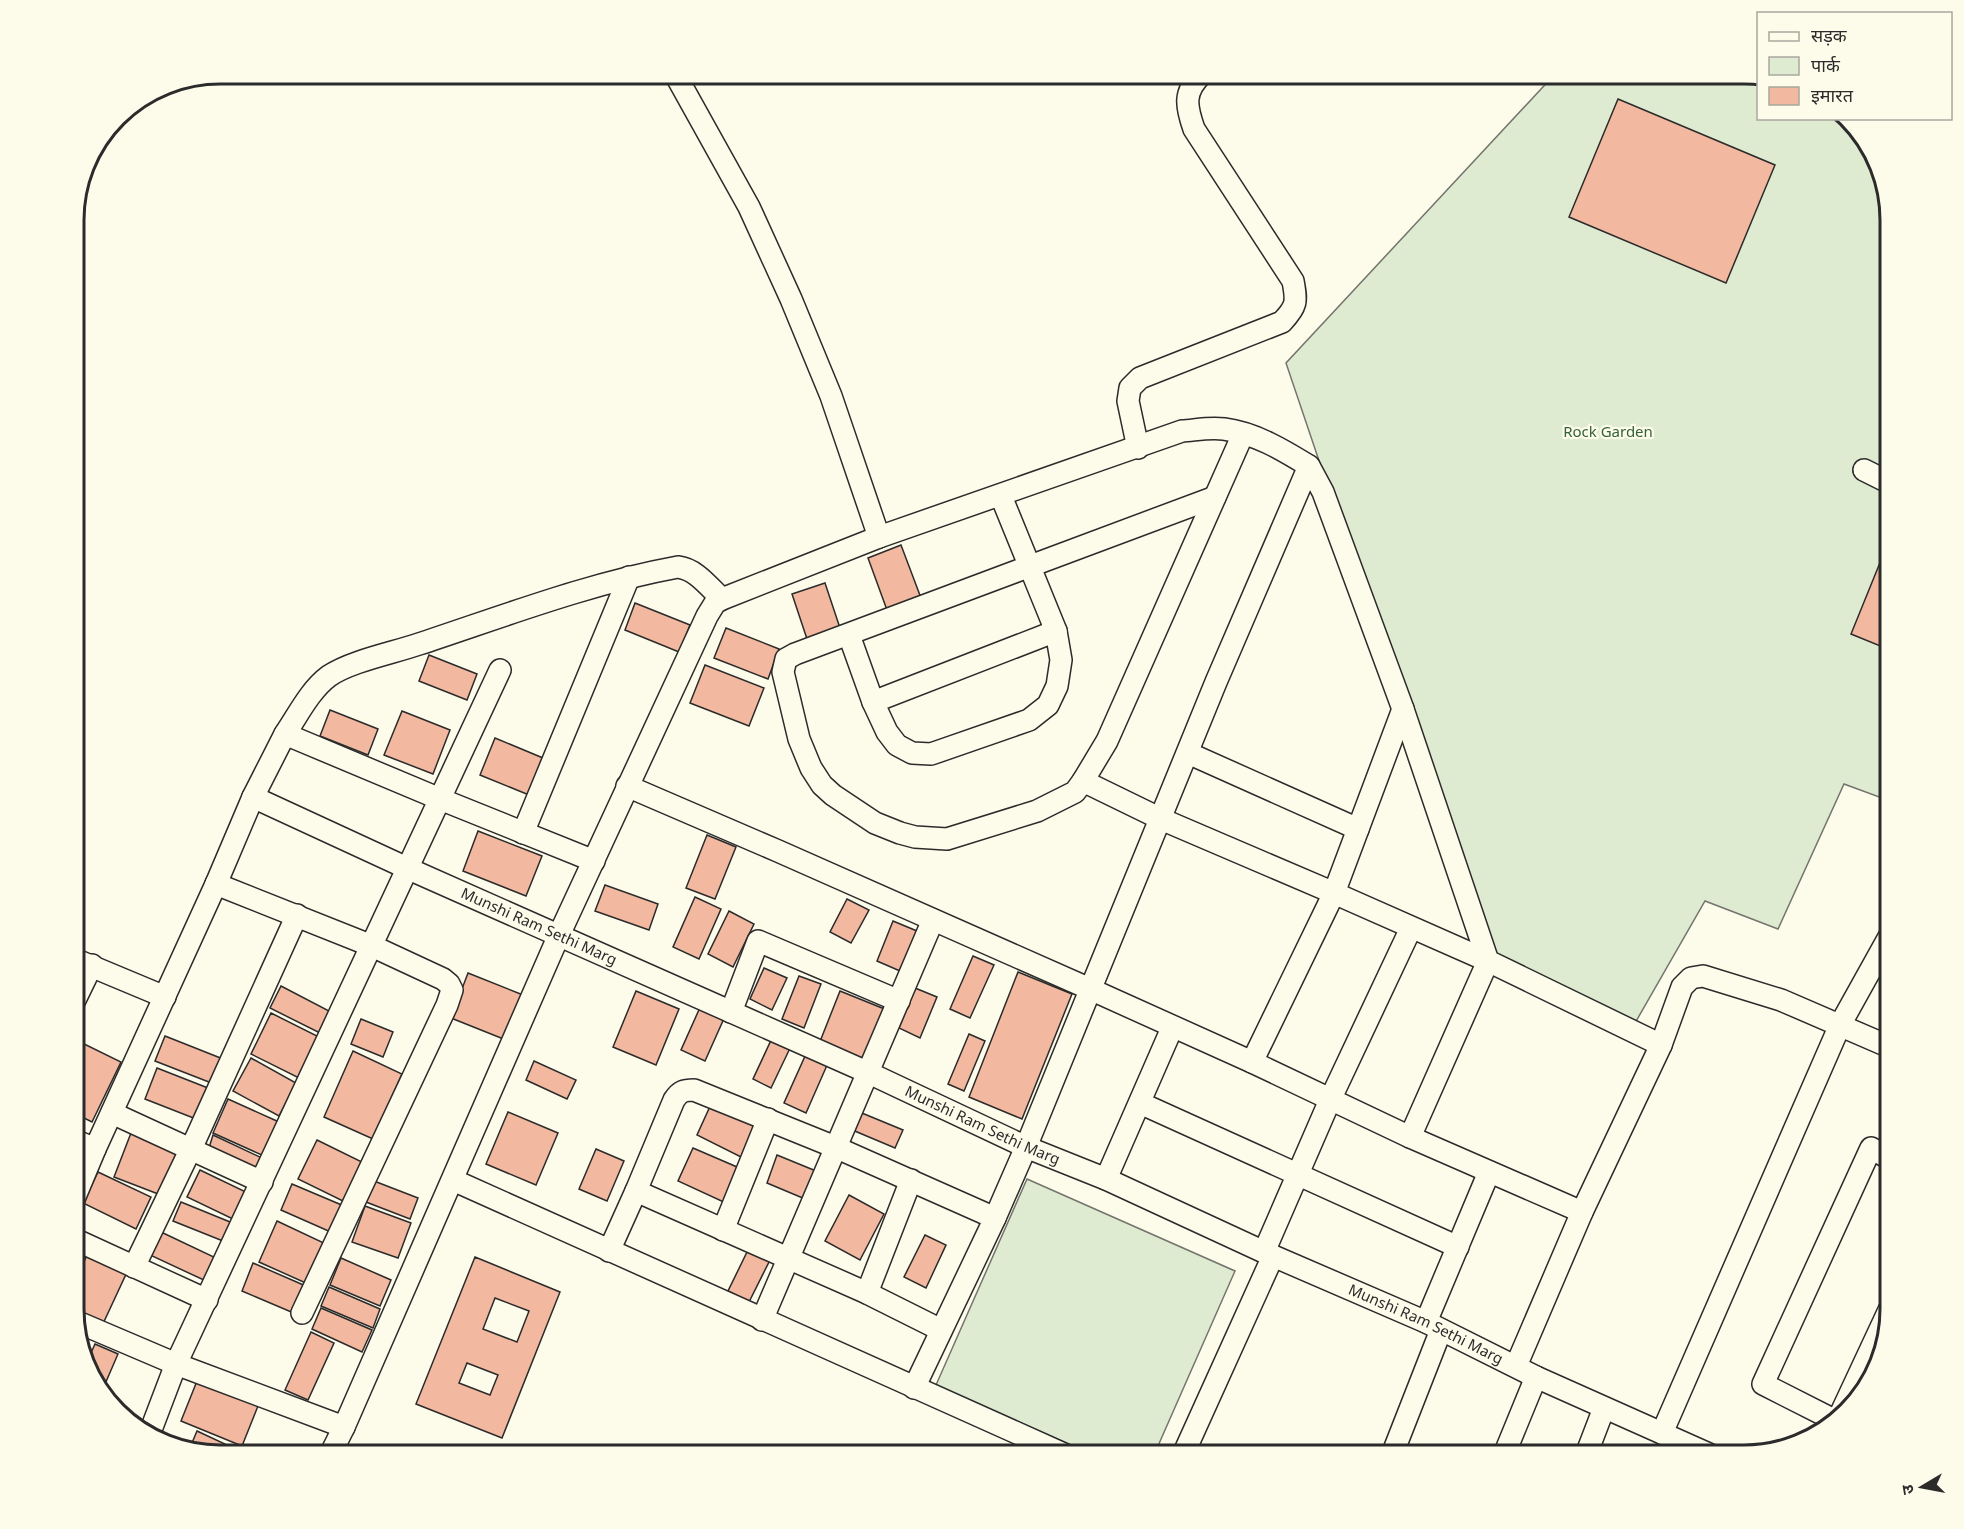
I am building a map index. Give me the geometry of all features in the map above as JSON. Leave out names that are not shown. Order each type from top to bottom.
[{"type":"street","points":[[681,84],[749,207],[792,299],[831,396],[879,537]]},
{"type":"street","points":[[1138,448],[1128,401],[1130,388],[1140,378],[1282,322],[1292,311],[1296,297],[1293,281],[1194,129],[1187,109],[1188,90],[1193,84]]},
{"type":"street","points":[[335,1445],[627,786],[706,616],[715,603],[722,598],[879,537],[1182,431],[1224,429],[1243,434],[1279,448],[1309,466],[1323,492],[1403,709],[1488,962],[1410,1137]]},
{"type":"street","points":[[1215,496],[786,659],[783,672],[799,739],[822,785],[875,823],[908,835],[946,839],[1037,811],[1075,792],[1107,741],[1243,434]]},
{"type":"street","points":[[914,1388],[995,1218],[1026,1147],[1216,682],[1309,466]]},
{"type":"street","points":[[1864,471],[1880,478]]},
{"type":"street","points":[[849,635],[873,702],[887,732],[897,745],[912,753],[931,754],[1029,720],[1048,705],[1058,686],[1061,660],[1056,631],[1001,496]]},
{"type":"street","points":[[84,1175],[253,797],[285,734],[315,690],[330,675],[373,658],[629,578],[678,567],[693,572],[722,598]]},
{"type":"street","points":[[523,833],[629,578]]},
{"type":"street","points":[[873,702],[1056,631]]},
{"type":"street","points":[[152,1427],[176,1364],[500,670]]},
{"type":"street","points":[[1252,1062],[1334,892],[1403,709]]},
{"type":"street","points":[[285,734],[594,861]]},
{"type":"street","points":[[1188,753],[1358,829]]},
{"type":"street","points":[[1083,781],[1161,819],[1334,892],[1488,962],[1661,1045]]},
{"type":"street","points":[[627,786],[1090,989],[1410,1137],[1582,1212]]},
{"type":"street","name":"Munshi Ram Sethi Marg","points":[[253,797],[409,869],[869,1073],[1026,1147],[1106,1179],[1268,1254],[1434,1326],[1536,1377],[1685,1445]]},
{"type":"street","points":[[216,884],[372,945],[442,979],[449,984],[452,990],[302,1313]]},
{"type":"street","points":[[134,1267],[297,915]]},
{"type":"street","points":[[762,1320],[933,920]]},
{"type":"street","points":[[1187,1445],[1330,1100],[1411,928]]},
{"type":"street","points":[[731,1012],[758,941],[899,1001]]},
{"type":"street","points":[[1662,1433],[1840,1024],[1880,952]]},
{"type":"street","points":[[84,962],[165,997]]},
{"type":"street","points":[[1515,1366],[1582,1212],[1661,1045],[1682,987],[1690,978],[1703,976],[1781,999],[1880,1042]]},
{"type":"street","points":[[1106,1179],[1172,1028]]},
{"type":"street","points":[[609,1251],[674,1100],[684,1090],[694,1090],[768,1119],[995,1218]]},
{"type":"street","points":[[1140,1102],[1458,1247]]},
{"type":"street","points":[[112,1113],[262,1182]]},
{"type":"street","points":[[723,1230],[768,1119]]},
{"type":"street","points":[[84,1144],[95,1149]]},
{"type":"street","points":[[1827,1417],[1763,1384],[1870,1148],[1880,1154]]},
{"type":"street","points":[[1395,1445],[1458,1247],[1490,1172]]},
{"type":"street","points":[[453,1180],[1042,1445]]},
{"type":"street","points":[[867,1293],[911,1180]]},
{"type":"street","points":[[636,1191],[867,1293],[941,1330]]},
{"type":"street","points":[[84,1244],[207,1300]]},
{"type":"street","points":[[85,1325],[176,1364],[344,1427]]},
{"type":"street","points":[[1849,1395],[1877,1337]]},
{"type":"street","points":[[1508,1445],[1536,1377]]},
{"type":"street","points":[[1590,1445],[1604,1408]]},
{"type":"green space","name":"Rock Garden","points":[[1546,84],[1757,85],[1757,120],[1836,120],[1857,144],[1866,160],[1873,176],[1879,202],[1880,220],[1880,797],[1844,784],[1778,929],[1705,901],[1627,1037],[1488,961],[1286,363]]},
{"type":"green space","points":[[1027,1179],[1235,1271],[1158,1445],[1071,1445],[936,1385]]},
{"type":"building","points":[[1618,99],[1775,165],[1726,283],[1569,217]]},
{"type":"building","points":[[901,545],[921,598],[887,610],[868,558]]},
{"type":"building","points":[[1880,563],[1880,646],[1851,634]]},
{"type":"building","points":[[825,583],[842,634],[809,645],[792,594]]},
{"type":"building","points":[[635,603],[690,625],[679,652],[625,630]]},
{"type":"building","points":[[726,628],[779,649],[768,679],[714,658]]},
{"type":"building","points":[[429,655],[477,674],[467,700],[419,681]]},
{"type":"building","points":[[705,665],[764,688],[749,726],[690,703]]},
{"type":"building","points":[[330,710],[378,729],[368,755],[320,736]]},
{"type":"building","points":[[402,711],[450,730],[433,774],[384,755]]},
{"type":"building","points":[[495,738],[543,758],[529,795],[480,775]]},
{"type":"building","points":[[478,831],[542,856],[526,896],[463,871]]},
{"type":"building","points":[[707,835],[736,847],[715,899],[686,888]]},
{"type":"building","points":[[605,885],[658,904],[649,930],[595,911]]},
{"type":"building","points":[[695,897],[721,909],[699,959],[673,947]]},
{"type":"building","points":[[847,899],[869,910],[851,943],[830,932]]},
{"type":"building","points":[[729,911],[754,924],[733,967],[708,954]]},
{"type":"building","points":[[893,921],[917,931],[900,971],[877,961]]},
{"type":"building","points":[[973,956],[994,965],[970,1018],[950,1009]]},
{"type":"building","points":[[764,968],[787,978],[772,1010],[750,999]]},
{"type":"building","points":[[1018,972],[1072,994],[1022,1119],[969,1097]]},
{"type":"building","points":[[468,973],[523,995],[506,1040],[451,1018]]},
{"type":"building","points":[[799,976],[821,984],[804,1028],[782,1019]]},
{"type":"building","points":[[281,986],[331,1012],[320,1033],[270,1008]]},
{"type":"building","points":[[915,988],[937,997],[920,1038],[899,1028]]},
{"type":"building","points":[[636,991],[679,1009],[656,1065],[613,1047]]},
{"type":"building","points":[[840,991],[887,1010],[865,1063],[819,1044]]},
{"type":"building","points":[[702,1003],[726,1014],[705,1061],[681,1050]]},
{"type":"building","points":[[271,1013],[323,1039],[303,1080],[251,1054]]},
{"type":"building","points":[[361,1019],[393,1032],[383,1057],[351,1044]]},
{"type":"building","points":[[969,1034],[985,1041],[964,1091],[948,1084]]},
{"type":"building","points":[[165,1036],[223,1059],[214,1084],[155,1061]]},
{"type":"building","points":[[773,1036],[792,1044],[771,1088],[753,1079]]},
{"type":"building","points":[[84,1044],[121,1062],[92,1122],[84,1118]]},
{"type":"building","points":[[353,1051],[402,1074],[373,1139],[324,1117]]},
{"type":"building","points":[[806,1054],[828,1063],[806,1113],[784,1103]]},
{"type":"building","points":[[251,1058],[296,1083],[279,1116],[233,1091]]},
{"type":"building","points":[[534,1061],[576,1080],[567,1099],[526,1080]]},
{"type":"building","points":[[157,1068],[208,1088],[196,1119],[145,1099]]},
{"type":"building","points":[[228,1099],[279,1122],[264,1156],[213,1133]]},
{"type":"building","points":[[712,1102],[757,1124],[741,1157],[697,1135]]},
{"type":"building","points":[[857,1111],[903,1130],[895,1148],[850,1129]]},
{"type":"building","points":[[508,1112],[558,1133],[536,1185],[486,1164]]},
{"type":"building","points":[[131,1133],[183,1153],[166,1197],[114,1177]]},
{"type":"building","points":[[213,1135],[264,1159],[255,1175],[208,1151]]},
{"type":"building","points":[[317,1140],[366,1164],[347,1203],[298,1179]]},
{"type":"building","points":[[693,1148],[744,1170],[728,1204],[678,1181]]},
{"type":"building","points":[[596,1149],[624,1161],[607,1201],[579,1189]]},
{"type":"building","points":[[777,1155],[816,1171],[805,1199],[767,1183]]},
{"type":"building","points":[[200,1170],[248,1193],[235,1220],[187,1197]]},
{"type":"building","points":[[98,1172],[151,1197],[136,1229],[84,1203]]},
{"type":"building","points":[[374,1181],[418,1198],[410,1219],[366,1202]]},
{"type":"building","points":[[292,1184],[344,1206],[333,1233],[281,1210]]},
{"type":"building","points":[[849,1195],[884,1214],[860,1260],[825,1241]]},
{"type":"building","points":[[181,1202],[235,1224],[228,1243],[173,1221]]},
{"type":"building","points":[[365,1206],[411,1223],[398,1258],[352,1242]]},
{"type":"building","points":[[277,1221],[326,1244],[308,1284],[259,1262]]},
{"type":"building","points":[[161,1232],[216,1258],[206,1281],[150,1255]]},
{"type":"building","points":[[925,1235],[946,1245],[926,1288],[904,1277]]},
{"type":"building","points":[[748,1250],[770,1260],[749,1302],[728,1291]]},
{"type":"building","points":[[89,1251],[128,1270],[101,1328],[84,1320],[84,1262]]},
{"type":"building","points":[[475,1257],[560,1292],[502,1438],[416,1404]],"holes":[[[495,1298],[529,1311],[517,1342],[483,1329]],[[467,1363],[498,1375],[490,1395],[459,1383]]]},
{"type":"building","points":[[341,1258],[391,1280],[380,1306],[330,1285]]},
{"type":"building","points":[[253,1263],[308,1287],[296,1314],[242,1291]]},
{"type":"building","points":[[329,1287],[380,1309],[373,1328],[321,1306]]},
{"type":"building","points":[[321,1308],[372,1330],[362,1352],[312,1329]]},
{"type":"building","points":[[311,1332],[334,1343],[308,1400],[285,1390]]},
{"type":"building","points":[[95,1344],[118,1354],[106,1383],[98,1369],[91,1353]]},
{"type":"building","points":[[197,1381],[258,1406],[242,1445],[181,1421]]},
{"type":"building","points":[[197,1431],[227,1445],[211,1445],[193,1442]]}]
